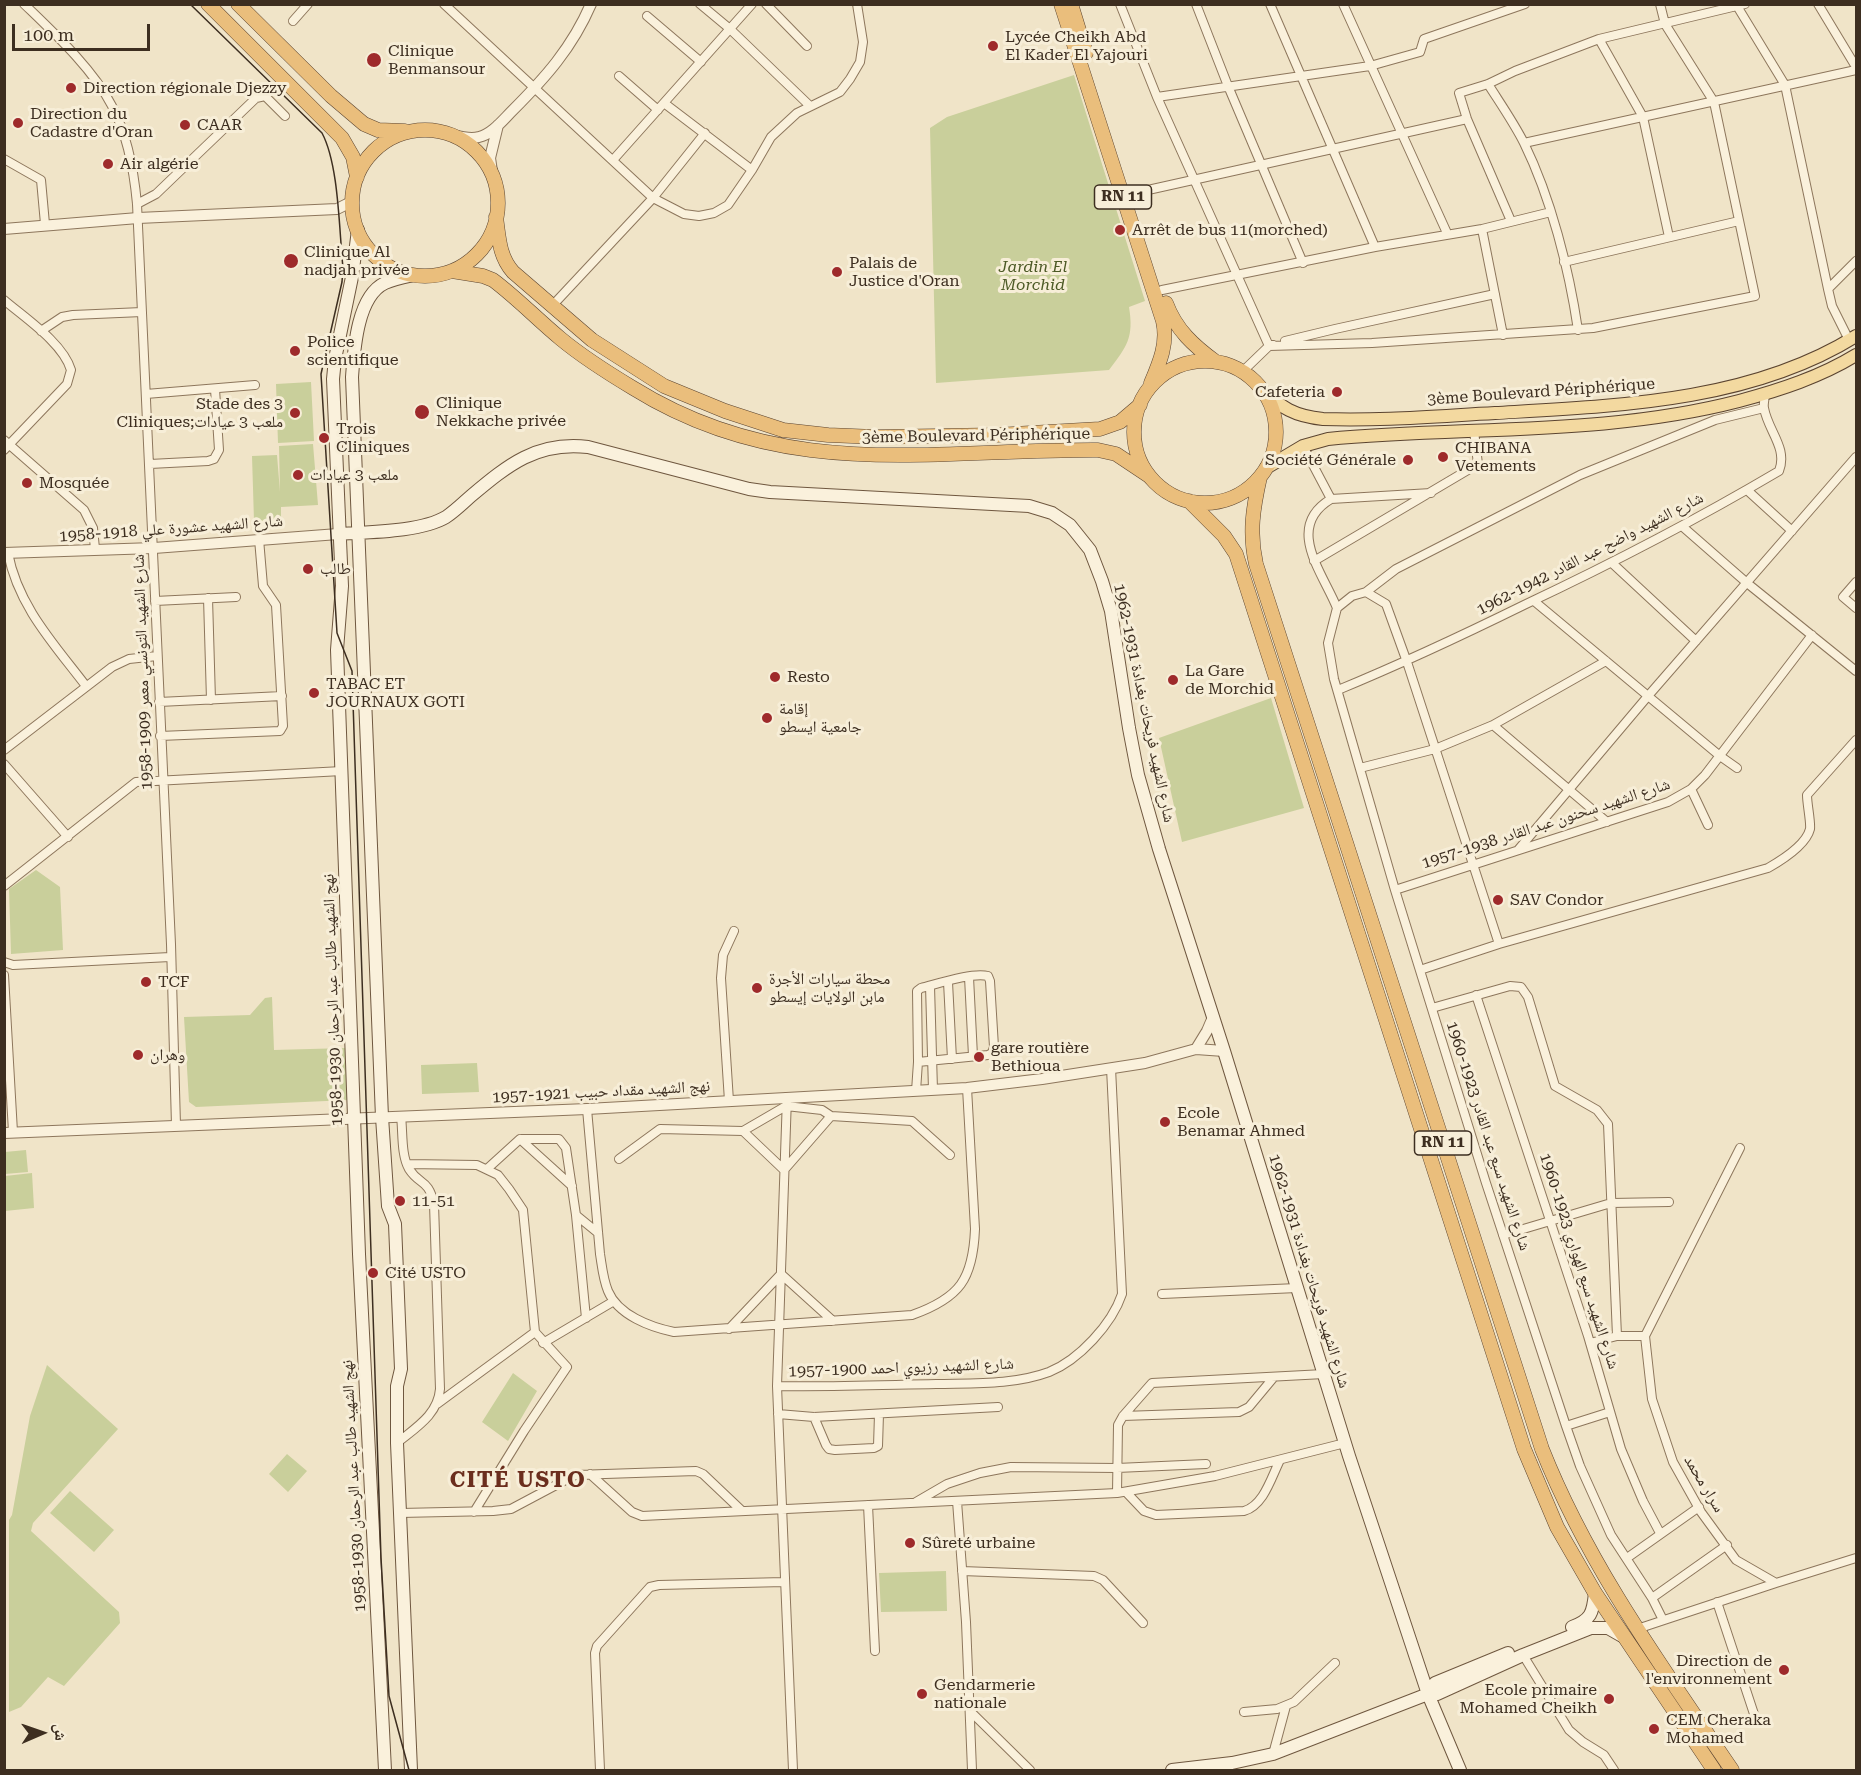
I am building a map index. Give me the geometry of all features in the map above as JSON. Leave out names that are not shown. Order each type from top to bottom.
[{"type":"highway","points":[[208,4],[342,138],[353,157],[357,177]]},
{"type":"highway","points":[[238,4],[364,124],[378,130],[422,130],[448,134],[460,139],[480,155],[493,178],[497,197],[496,218],[492,231],[476,255],[452,271],[426,276],[399,271],[374,255],[358,230],[352,201],[357,177],[365,162],[376,149],[405,133],[422,130]]},
{"type":"highway","name":"RN 11","points":[[1061,4],[1163,321],[1164,350],[1148,390]]},
{"type":"highway","name":"RN 11","points":[[1071,4],[1130,194],[1173,321],[1181,332],[1216,362]]},
{"type":"highway","name":"3ème Boulevard Périphérique","points":[[496,218],[505,262],[513,272],[592,340],[664,386],[725,411],[783,430],[876,437],[996,435],[1100,429],[1119,422],[1140,405]]},
{"type":"highway","name":"3ème Boulevard Périphérique","points":[[452,271],[493,280],[561,339],[635,390],[699,421],[754,440],[818,452],[876,456],[948,456],[1098,450],[1116,454],[1149,476]]},
{"type":"highway","points":[[1200,361],[1216,362],[1242,372],[1261,389],[1271,408],[1276,428],[1274,448],[1263,473],[1252,485],[1233,498],[1211,503],[1189,501],[1167,492],[1149,476],[1139,457],[1134,436],[1136,415],[1148,390],[1156,381],[1176,367],[1200,361]]},
{"type":"highway","name":"RN 11","points":[[1263,473],[1251,527],[1256,564],[1542,1449],[1572,1518],[1637,1629],[1732,1770]]},
{"type":"highway","name":"RN 11","points":[[1189,501],[1224,536],[1236,554],[1524,1449],[1557,1527],[1595,1593],[1714,1770]]},
{"type":"main road","name":"نهج الشهيد طالب عبد الرحمان 1930-1958","points":[[358,230],[352,277],[333,379],[342,599],[337,650],[353,1118],[385,1770]]},
{"type":"main road","points":[[411,1770],[397,1443],[397,1386],[401,1369],[395,1224],[388,1206],[382,1117],[352,377],[357,332],[368,300],[384,283],[413,275]]},
{"type":"main road","name":"3ème Boulevard Périphérique","points":[[1261,389],[1283,408],[1297,415],[1323,420],[1606,407],[1664,400],[1748,382],[1809,361],[1853,338]]},
{"type":"main road","name":"3ème Boulevard Périphérique","points":[[1263,473],[1303,446],[1315,441],[1342,437],[1629,422],[1716,407],[1789,387],[1857,355]]},
{"type":"main road","name":"شارع الشهيد فريحات بغدادة 1931-1962","points":[[338,534],[427,525],[446,517],[520,458],[540,450],[572,445],[588,447],[731,486],[770,492],[1029,506],[1052,513],[1070,525],[1090,550],[1102,581],[1111,611],[1129,728],[1143,794],[1159,849],[1345,1443],[1428,1694],[1460,1770]]},
{"type":"main road","points":[[1521,1652],[1584,1623],[1593,1610],[1595,1593]]},
{"type":"main road","points":[[1172,1770],[1233,1763],[1273,1754],[1428,1694],[1435,1683],[1591,1628],[1608,1628],[1622,1636]]},
{"type":"street","name":"شارع الشهيد التونسي معمر 1909-1958","points":[[24,4],[69,48],[112,105],[123,132],[134,171],[154,548],[176,1125]]},
{"type":"street","points":[[293,21],[308,4]]},
{"type":"street","points":[[444,4],[653,198],[684,214],[699,216],[714,213],[728,205],[752,171],[771,137],[797,113],[840,92],[850,79],[860,62],[863,42],[857,4]]},
{"type":"street","points":[[448,134],[469,138],[481,137],[498,124],[559,61],[581,27],[591,4]]},
{"type":"street","points":[[700,4],[730,29],[810,106]]},
{"type":"street","points":[[613,160],[752,4]]},
{"type":"street","points":[[766,4],[807,46]]},
{"type":"street","points":[[1120,4],[1157,97],[1269,346]]},
{"type":"street","points":[[1196,4],[1260,164],[1303,263]]},
{"type":"street","points":[[1270,4],[1375,247]]},
{"type":"street","points":[[1343,4],[1447,233]]},
{"type":"street","points":[[1157,97],[1370,66],[1420,52],[1424,39],[1525,4]]},
{"type":"street","points":[[1269,346],[1372,343],[1578,330],[1755,296],[1714,102],[1665,24],[1660,4]]},
{"type":"street","points":[[1524,143],[1857,69],[1818,4]]},
{"type":"street","points":[[1511,221],[1467,119],[1459,93],[1488,84],[1515,71],[1599,39],[1741,5],[1785,86],[1832,306],[1853,338]]},
{"type":"street","points":[[647,16],[701,62]]},
{"type":"street","points":[[1599,39],[1643,117],[1669,237]]},
{"type":"street","points":[[619,76],[661,106],[705,133],[752,171]]},
{"type":"street","points":[[1488,84],[1524,143],[1551,212],[1578,330]]},
{"type":"street","points":[[137,204],[156,194],[256,98],[265,96],[285,116]]},
{"type":"street","points":[[1130,194],[1467,119]]},
{"type":"street","points":[[493,178],[490,158],[498,124]]},
{"type":"street","points":[[552,306],[653,198],[705,133]]},
{"type":"street","points":[[4,159],[41,180],[45,224]]},
{"type":"street","points":[[4,229],[138,218],[337,209],[352,201]]},
{"type":"street","points":[[1162,290],[1447,233],[1482,229],[1551,212]]},
{"type":"street","points":[[1564,262],[1738,221]]},
{"type":"street","points":[[1482,229],[1503,335]]},
{"type":"street","points":[[1828,288],[1857,261]]},
{"type":"street","points":[[1242,372],[1269,346],[1495,294]]},
{"type":"street","points":[[4,300],[41,331],[63,354],[71,370],[67,384],[6,445],[84,510],[93,528],[94,549]]},
{"type":"street","points":[[41,331],[62,317],[142,312]]},
{"type":"street","points":[[146,394],[255,385]]},
{"type":"street","points":[[150,464],[214,459],[219,450],[215,388]]},
{"type":"street","name":"شارع الشهيد واضح عبد القادر 1942-1962","points":[[1338,690],[1407,662],[1612,563],[1683,527],[1779,471],[1782,462],[1781,451],[1764,408],[1765,394]]},
{"type":"street","points":[[1431,493],[1331,499],[1319,506],[1307,533],[1314,561],[1337,608],[1352,596],[1366,591],[1396,569],[1580,475],[1714,420],[1764,408]]},
{"type":"street","points":[[1314,561],[1478,464],[1474,431]]},
{"type":"street","points":[[1303,446],[1331,499]]},
{"type":"street","points":[[1518,850],[1648,696],[1857,457]]},
{"type":"street","points":[[1747,490],[1792,531]]},
{"type":"street","points":[[1683,527],[1747,583],[1857,671]]},
{"type":"street","name":"شارع الشهيد عشورة علي 1918-1958","points":[[6,553],[154,548],[338,534]]},
{"type":"street","points":[[160,736],[280,731],[284,722],[276,605],[263,586],[259,539]]},
{"type":"street","points":[[6,553],[21,596],[34,618],[86,686]]},
{"type":"street","points":[[1612,563],[1696,641]]},
{"type":"street","points":[[1857,582],[1843,597],[1857,608]]},
{"type":"street","points":[[1366,591],[1386,604],[1499,944]]},
{"type":"street","points":[[155,601],[236,597]]},
{"type":"street","points":[[208,598],[211,700]]},
{"type":"street","points":[[1534,601],[1737,768]]},
{"type":"street","name":"شارع الشهيد سبع عبد القادر 1923-1960","points":[[1337,608],[1328,643],[1338,690],[1395,890],[1503,1235],[1580,1466],[1611,1535],[1652,1598],[1663,1620]]},
{"type":"street","name":"شارع الشهيد سحنون عبد القادر 1938-1957","points":[[1395,890],[1668,802],[1691,789],[1720,756],[1812,635]]},
{"type":"street","points":[[4,750],[86,686],[121,662],[138,657],[157,656]]},
{"type":"street","points":[[1360,768],[1435,749],[1493,725],[1606,661]]},
{"type":"street","points":[[159,702],[282,696]]},
{"type":"street","points":[[1493,725],[1607,822]]},
{"type":"street","points":[[1420,970],[1499,944],[1768,868],[1788,856],[1802,841],[1810,828],[1807,795],[1857,740]]},
{"type":"street","points":[[4,764],[8,775],[68,837]]},
{"type":"street","points":[[4,886],[136,782],[342,771]]},
{"type":"street","points":[[1691,789],[1708,825]]},
{"type":"street","points":[[729,1101],[721,978],[723,955],[734,932]]},
{"type":"street","points":[[4,962],[13,965],[170,957]]},
{"type":"street","points":[[4,975],[9,1133]]},
{"type":"street","points":[[916,1091],[918,1062],[915,995],[917,991],[921,988],[969,977],[988,976],[994,1047],[992,1053],[918,1062]]},
{"type":"street","points":[[969,977],[973,1056]]},
{"type":"street","points":[[948,982],[952,1059]]},
{"type":"street","points":[[930,986],[933,1090]]},
{"type":"street","points":[[1432,1008],[1510,986],[1521,987],[1528,997],[1555,1086],[1597,1110],[1608,1124],[1617,1336]]},
{"type":"street","name":"شارع الشهيد سبع الهواري 1923-1960","points":[[1476,995],[1590,1343],[1621,1449],[1643,1501],[1660,1533]]},
{"type":"street","points":[[1213,1017],[1196,1049],[1224,1052]]},
{"type":"street","name":"نهج الشهيد مقداد حبيب 1921-1957","points":[[9,1133],[729,1101],[786,1102],[967,1088],[1158,1060],[1196,1049]]},
{"type":"street","name":"شارع الشهيد رزيوي احمد 1900-1957","points":[[777,1386],[978,1383],[1027,1379],[1052,1371],[1082,1349],[1108,1322],[1122,1294],[1111,1068]]},
{"type":"street","points":[[587,1109],[603,1277],[608,1292],[621,1308],[657,1329],[674,1332],[729,1329],[912,1315],[933,1307],[954,1293],[968,1274],[974,1250],[975,1229],[967,1088]]},
{"type":"street","points":[[786,1102],[777,1386],[793,1770]]},
{"type":"street","points":[[619,1159],[660,1129],[743,1131],[786,1102],[822,1110],[831,1116],[912,1121],[950,1155]]},
{"type":"street","points":[[401,1116],[407,1164],[413,1174],[428,1185],[434,1204],[440,1389],[437,1404]]},
{"type":"street","points":[[784,1170],[831,1116]]},
{"type":"street","points":[[743,1131],[784,1170]]},
{"type":"street","points":[[487,1169],[520,1139],[559,1139],[566,1148],[576,1215],[586,1318]]},
{"type":"street","points":[[520,1139],[572,1186]]},
{"type":"street","points":[[1590,1343],[1617,1336],[1646,1336],[1740,1148]]},
{"type":"street","points":[[407,1164],[477,1165],[498,1175],[523,1210],[535,1332],[567,1367],[474,1512]]},
{"type":"street","points":[[1503,1235],[1611,1203],[1669,1202]]},
{"type":"street","points":[[576,1215],[598,1233]]},
{"type":"street","points":[[781,1274],[833,1321]]},
{"type":"street","points":[[729,1329],[781,1274]]},
{"type":"street","points":[[1162,1294],[1297,1288]]},
{"type":"street","points":[[543,1343],[614,1301]]},
{"type":"street","points":[[397,1443],[429,1416],[437,1404],[535,1332]]},
{"type":"street","name":"سرار محمد","points":[[1646,1336],[1652,1399],[1673,1462],[1698,1507],[1736,1560],[1776,1584]]},
{"type":"street","points":[[1280,1460],[1260,1501],[1244,1511],[1156,1515],[1144,1511],[1122,1492],[1117,1468],[1118,1425],[1122,1416],[1148,1387],[1156,1382],[1324,1374]]},
{"type":"street","points":[[1122,1416],[1239,1412],[1249,1407],[1274,1377]]},
{"type":"street","points":[[778,1414],[814,1417],[998,1407]]},
{"type":"street","points":[[1566,1426],[1610,1412]]},
{"type":"street","points":[[814,1417],[826,1445],[829,1449],[835,1450],[878,1446],[879,1414]]},
{"type":"street","points":[[590,1474],[633,1512],[642,1516],[1122,1492],[1189,1482],[1345,1443]]},
{"type":"street","points":[[913,1503],[947,1484],[1011,1467],[1117,1468],[1206,1464]]},
{"type":"street","points":[[400,1513],[511,1509],[575,1475],[696,1471],[703,1474],[742,1511]]},
{"type":"street","points":[[957,1501],[972,1770]]},
{"type":"street","points":[[868,1505],[875,1652]]},
{"type":"street","points":[[1627,1558],[1698,1507]]},
{"type":"street","points":[[1652,1598],[1727,1545]]},
{"type":"street","points":[[1637,1629],[1857,1558]]},
{"type":"street","points":[[962,1571],[1094,1576],[1104,1580],[1143,1623]]},
{"type":"street","points":[[600,1770],[595,1653],[597,1646],[650,1587],[680,1584],[784,1582]]},
{"type":"street","points":[[1717,1602],[1754,1713]]},
{"type":"street","points":[[1521,1652],[1569,1730],[1604,1755],[1614,1770]]},
{"type":"street","points":[[1244,1712],[1286,1706],[1302,1697],[1335,1662]]},
{"type":"street","points":[[1273,1754],[1286,1706]]},
{"type":"street","points":[[970,1711],[1030,1770]]},
{"type":"green space","name":"Jardin El Morchid","points":[[1074,75],[1145,301],[1129,307],[1131,327],[1128,341],[1109,370],[936,383],[930,128],[947,117]]},
{"type":"green space","name":"Stade des 3 Cliniques;ملعب 3 عيادات","points":[[311,382],[314,441],[278,443],[276,384]]},
{"type":"green space","points":[[313,444],[318,505],[281,507],[281,520],[254,521],[252,456],[277,455],[280,492],[279,446]]},
{"type":"green space","points":[[1271,698],[1304,808],[1182,842],[1159,738]]},
{"type":"green space","points":[[36,870],[60,887],[63,950],[11,954],[9,889]]},
{"type":"green space","points":[[272,997],[274,1050],[346,1048],[348,1100],[196,1107],[189,1102],[184,1017],[250,1015],[265,998]]},
{"type":"green space","points":[[477,1063],[479,1092],[422,1094],[421,1065]]},
{"type":"green space","points":[[26,1150],[28,1172],[5,1174],[5,1152]]},
{"type":"green space","points":[[32,1173],[34,1208],[5,1211],[5,1176]]},
{"type":"green space","points":[[47,1365],[118,1429],[33,1523],[31,1531],[119,1612],[120,1623],[64,1686],[48,1677],[21,1707],[9,1712],[9,1520],[12,1515],[30,1416]]},
{"type":"green space","points":[[513,1373],[537,1391],[508,1441],[482,1422]]},
{"type":"green space","points":[[287,1454],[307,1471],[288,1492],[269,1474]]},
{"type":"green space","points":[[70,1491],[114,1530],[94,1552],[50,1513]]},
{"type":"green space","points":[[946,1571],[947,1611],[881,1612],[879,1573]]},
{"type":"tram line","points":[[190,4],[322,133],[328,146],[335,180],[343,268],[342,282],[321,374],[337,633],[352,671],[381,1558],[389,1696],[409,1770]]},
{"type":"place","name":"Lycée Cheikh Abd El Kader El Yajouri","points":[[993,46]]},
{"type":"place","name":"Clinique Benmansour","points":[[374,60]]},
{"type":"place","name":"Direction régionale Djezzy","points":[[71,88]]},
{"type":"place","name":"Direction du Cadastre d'Oran","points":[[18,123]]},
{"type":"place","name":"CAAR","points":[[185,125]]},
{"type":"place","name":"Air algérie","points":[[108,164]]},
{"type":"place","name":"Arrêt de bus 11(morched)","points":[[1120,230]]},
{"type":"place","name":"Clinique Al nadjah privée","points":[[291,261]]},
{"type":"place","name":"Palais de Justice d'Oran","points":[[837,272]]},
{"type":"place","name":"Police scientifique","points":[[295,351]]},
{"type":"place","name":"Cafeteria","points":[[1337,392]]},
{"type":"place","name":"Clinique Nekkache privée","points":[[422,412]]},
{"type":"place","name":"Stade des 3 Cliniques;ملعب 3 عيادات","points":[[295,413]]},
{"type":"place","name":"Trois Cliniques","points":[[324,438]]},
{"type":"place","name":"CHIBANA Vetements","points":[[1443,457]]},
{"type":"place","name":"Société Générale","points":[[1408,460]]},
{"type":"place","name":"ملعب 3 عيادات","points":[[298,475]]},
{"type":"place","name":"Mosquée","points":[[27,483]]},
{"type":"place","name":"طالب","points":[[308,569]]},
{"type":"place","name":"Resto","points":[[775,677]]},
{"type":"place","name":"La Gare de Morchid","points":[[1173,680]]},
{"type":"place","name":"TABAC ET JOURNAUX GOTI","points":[[314,693]]},
{"type":"place","name":"إقامة جامعية ايسطو","points":[[767,718]]},
{"type":"place","name":"SAV Condor","points":[[1498,900]]},
{"type":"place","name":"TCF","points":[[146,982]]},
{"type":"place","name":"محطة سيارات الأجرة مابن الولايات إيسطو","points":[[757,988]]},
{"type":"place","name":"وهران","points":[[138,1055]]},
{"type":"place","name":"gare routière Bethioua","points":[[979,1057]]},
{"type":"place","name":"Ecole Benamar Ahmed","points":[[1165,1122]]},
{"type":"place","name":"11-51","points":[[400,1201]]},
{"type":"place","name":"Cité USTO","points":[[373,1273]]},
{"type":"place","name":"Sûreté urbaine","points":[[910,1543]]},
{"type":"place","name":"Direction de l'environnement","points":[[1784,1670]]},
{"type":"place","name":"Gendarmerie nationale","points":[[922,1694]]},
{"type":"place","name":"Ecole primaire Mohamed Cheikh","points":[[1609,1699]]},
{"type":"place","name":"CEM Cheraka Mohamed","points":[[1654,1729]]},
{"type":"district","name":"CITÉ USTO","points":[[518,1481]]}]
